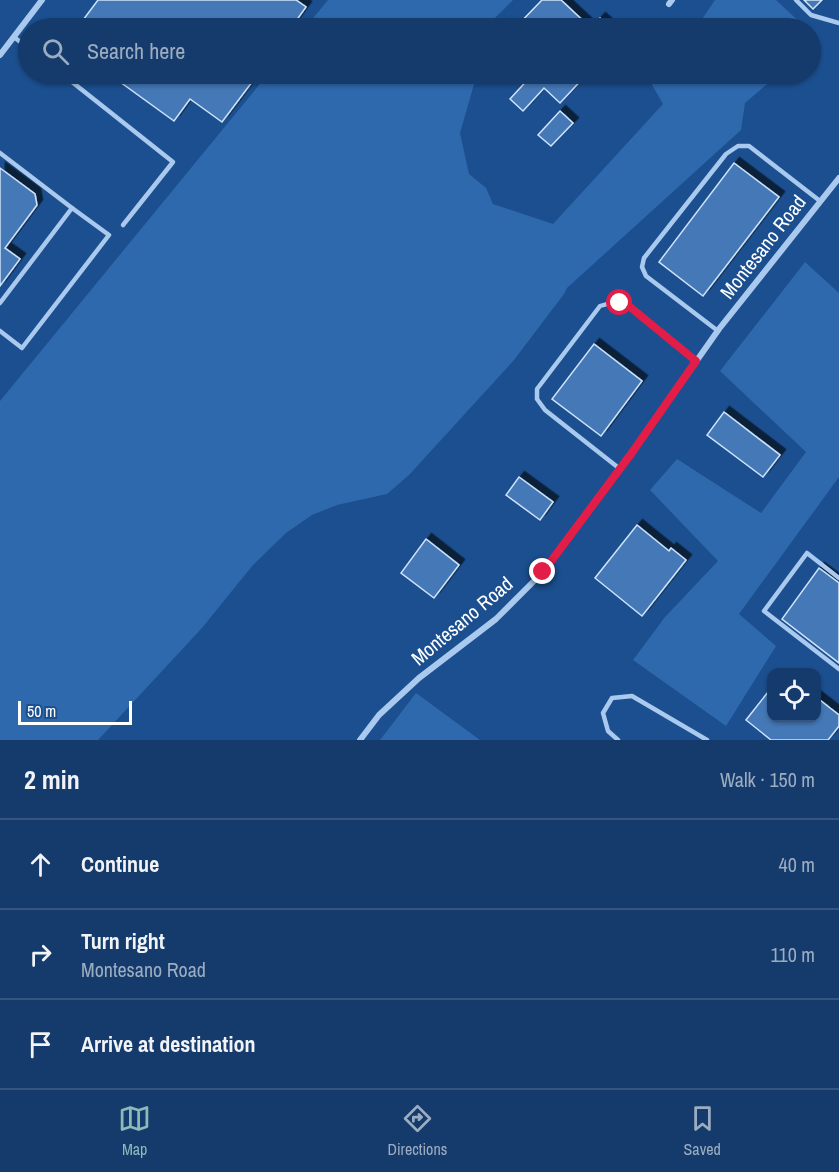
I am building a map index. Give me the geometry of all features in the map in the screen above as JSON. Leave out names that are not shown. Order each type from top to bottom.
[{"type":"street","points":[[28,18],[42,0]]},
{"type":"street","points":[[0,55],[18,32]]},
{"type":"street","name":"Montesano Road","points":[[360,740],[379,715],[419,678],[496,619],[543,572],[620,469],[717,331],[839,178]]},
{"type":"lane","points":[[796,0],[811,15],[839,23]]},
{"type":"lane","points":[[14,37],[18,40]]},
{"type":"lane","points":[[75,84],[173,162],[123,225]]},
{"type":"lane","points":[[717,331],[646,276],[642,267],[644,258],[718,164],[726,154],[738,146],[749,146],[820,201]]},
{"type":"lane","points":[[0,153],[109,235],[21,348],[0,331]]},
{"type":"lane","points":[[0,303],[72,208]]},
{"type":"lane","points":[[620,469],[545,410],[537,399],[537,389],[600,306],[608,303],[620,303],[630,307],[696,361]]},
{"type":"lane","points":[[839,578],[807,554],[764,611],[839,669]]},
{"type":"lane","points":[[618,740],[608,731],[603,713],[612,698],[632,696],[707,740]]},
{"type":"shaded area","points":[[328,0],[513,0],[495,18],[313,18]]},
{"type":"shaded area","points":[[715,0],[776,0],[795,18],[703,18]]},
{"type":"shaded area","points":[[260,84],[474,84],[460,133],[469,174],[486,188],[493,204],[553,224],[663,104],[652,84],[767,84],[745,103],[741,130],[567,288],[514,360],[409,475],[387,494],[337,505],[312,515],[286,533],[253,565],[202,628],[98,740],[0,740],[0,401]]},
{"type":"shaded area","points":[[805,262],[839,293],[839,477],[739,614],[776,646],[726,726],[633,660],[665,617],[718,561],[650,490],[677,459],[761,513],[806,452],[720,371]]},
{"type":"shaded area","points":[[416,693],[480,740],[380,740]]},
{"type":"building","points":[[98,0],[296,0],[306,7],[298,18],[84,18]]},
{"type":"building","points":[[542,0],[561,0],[580,18],[525,18]]},
{"type":"building","points":[[804,0],[822,0],[813,9]]},
{"type":"building","points":[[123,84],[250,84],[222,122],[190,99],[174,121]]},
{"type":"building","points":[[524,84],[578,84],[560,103],[544,88],[523,111],[510,99]]},
{"type":"building","points":[[560,111],[573,123],[551,146],[538,135]]},
{"type":"building","points":[[734,163],[779,197],[703,296],[659,262]]},
{"type":"building","points":[[0,168],[35,194],[37,205],[5,248],[20,259],[0,286]]},
{"type":"building","points":[[594,344],[642,381],[601,436],[552,399]]},
{"type":"building","points":[[724,412],[780,455],[763,477],[707,435]]},
{"type":"building","points":[[519,477],[553,502],[540,520],[506,495]]},
{"type":"building","points":[[637,525],[669,551],[671,548],[686,560],[642,616],[595,578]]},
{"type":"building","points":[[426,539],[459,565],[434,598],[401,573]]},
{"type":"building","points":[[819,568],[839,583],[839,663],[782,619]]},
{"type":"building","points":[[767,693],[767,722],[821,722],[821,701],[839,715],[839,726],[828,740],[771,740],[746,720]]},
{"type":"route","points":[[543,572],[631,454],[696,361],[630,307],[620,303]]}]
